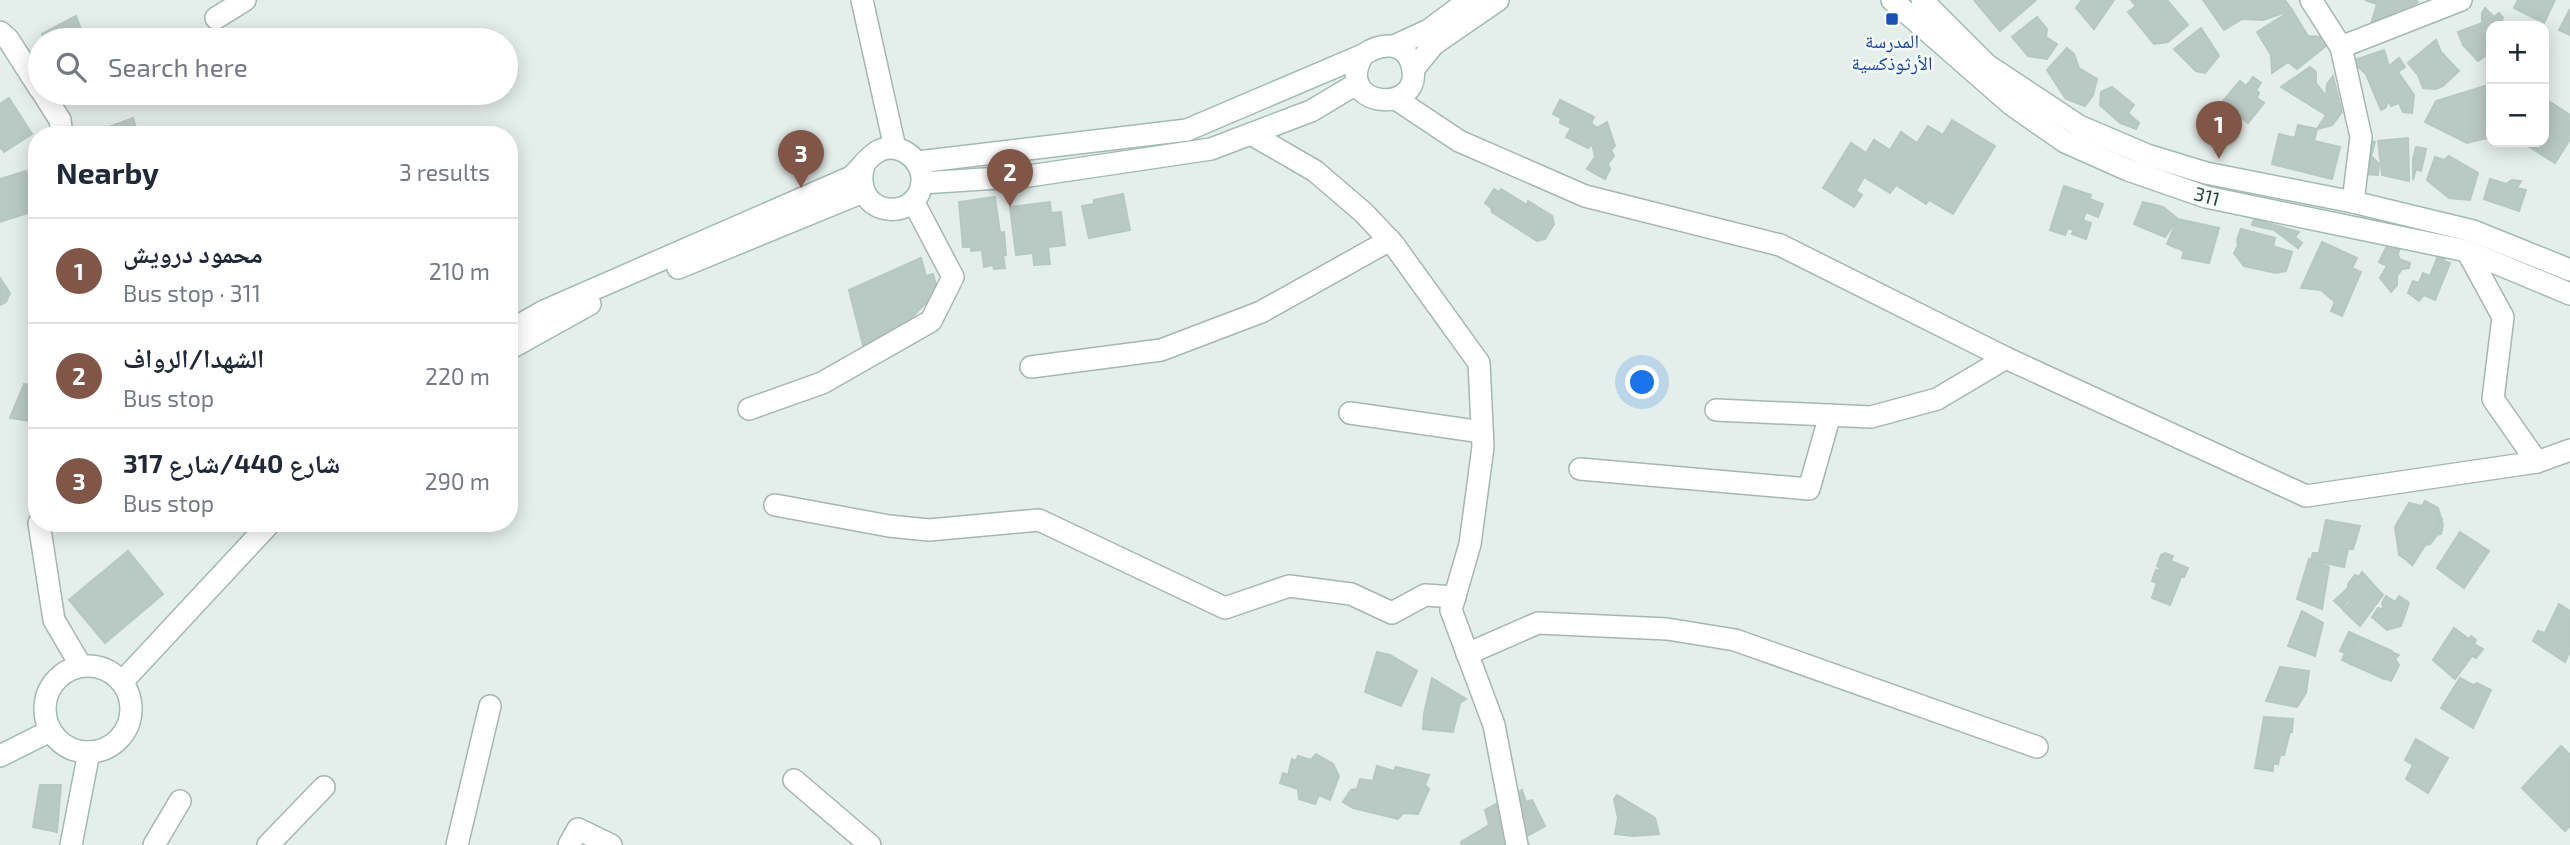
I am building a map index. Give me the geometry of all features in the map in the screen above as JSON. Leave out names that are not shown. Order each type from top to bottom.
[{"type":"street","points":[[216,18],[244,0]]},
{"type":"street","points":[[862,0],[895,148]]},
{"type":"street","points":[[918,162],[1187,130],[1363,55],[1374,47],[1394,46],[1429,30],[1469,0]]},
{"type":"street","points":[[1413,70],[1434,44],[1498,0]]},
{"type":"street","name":"311","points":[[1892,0],[2012,106],[2065,142],[2128,170],[2206,197],[2467,251],[2570,294]]},
{"type":"street","name":"311","points":[[1922,0],[1987,65],[2079,126],[2147,155],[2206,173],[2353,202],[2473,230],[2570,270]]},
{"type":"street","points":[[2311,0],[2341,47],[2361,137],[2353,202]]},
{"type":"street","points":[[2341,47],[2461,0]]},
{"type":"street","points":[[0,32],[8,39],[28,71]]},
{"type":"street","points":[[1363,55],[1356,73],[1358,83],[1371,98],[1381,101],[1396,99],[1410,86],[1413,70],[1404,52],[1394,46]]},
{"type":"street","points":[[917,192],[1211,149],[1311,111],[1358,83]]},
{"type":"street","points":[[1396,99],[1459,141],[1585,196],[1780,245],[2006,358],[2306,496],[2536,462],[2570,450]]},
{"type":"street","points":[[50,105],[61,126]]},
{"type":"street","points":[[1251,134],[1315,171],[1390,240],[1479,363],[1483,447],[1470,544],[1451,610],[1494,725],[1517,845]]},
{"type":"street","points":[[518,326],[544,311],[851,177],[874,153],[895,148],[910,154],[918,162],[922,173],[917,192],[899,209],[878,207],[863,192],[861,176],[864,165]]},
{"type":"street","points":[[518,344],[587,305],[863,192]]},
{"type":"street","points":[[749,409],[822,383],[931,321],[953,276],[917,192]]},
{"type":"street","points":[[1031,367],[1161,350],[1261,312],[1390,240]]},
{"type":"street","points":[[2467,251],[2503,317],[2493,399],[2536,462]]},
{"type":"street","points":[[1716,410],[1871,417],[1937,399],[2006,358]]},
{"type":"street","points":[[1350,413],[1482,432]]},
{"type":"street","points":[[1580,469],[1809,489],[1830,415]]},
{"type":"street","points":[[775,506],[889,526],[929,530],[1039,520],[1225,607],[1289,586],[1351,594],[1392,613],[1425,595],[1455,597]]},
{"type":"street","points":[[40,532],[54,620],[81,666]]},
{"type":"street","points":[[116,677],[247,532]]},
{"type":"street","points":[[116,677],[261,532]]},
{"type":"street","points":[[1468,654],[1538,623],[1681,631],[1735,640],[2037,747]]},
{"type":"street","points":[[81,666],[96,666],[116,677],[130,698],[131,713],[127,728],[116,741],[103,749],[89,752],[73,750],[60,742],[50,731],[45,708],[55,681],[67,671],[81,666]]},
{"type":"street","points":[[457,845],[490,706]]},
{"type":"street","points":[[0,756],[50,731]]},
{"type":"street","points":[[71,845],[89,752]]},
{"type":"street","points":[[794,780],[870,845]]},
{"type":"street","points":[[268,845],[324,787]]},
{"type":"street","points":[[154,845],[180,801]]},
{"type":"street","points":[[569,845],[579,829],[611,845]]},
{"type":"building","points":[[1974,0],[2036,0],[2000,31]]},
{"type":"building","points":[[2082,0],[2114,0],[2094,29],[2076,8]]},
{"type":"building","points":[[2131,0],[2167,0],[2188,25],[2168,42],[2154,44],[2128,12],[2136,6]]},
{"type":"building","points":[[2203,0],[2285,0],[2292,10],[2263,20],[2242,19],[2224,30]]},
{"type":"building","points":[[2365,0],[2418,2],[2410,7],[2413,15],[2375,29],[2371,24],[2377,4]]},
{"type":"building","points":[[2518,0],[2555,0],[2545,21],[2514,8]]},
{"type":"building","points":[[2485,8],[2494,17],[2499,13],[2503,18],[2502,21],[2486,21],[2486,55],[2478,61],[2463,45],[2458,32],[2482,23]]},
{"type":"building","points":[[2570,9],[2570,35],[2559,30]]},
{"type":"building","points":[[2292,10],[2308,36],[2321,37],[2327,45],[2297,69],[2288,62],[2272,73],[2271,55],[2257,32]]},
{"type":"building","points":[[76,16],[80,28],[53,28]]},
{"type":"building","points":[[2037,17],[2047,29],[2046,37],[2057,44],[2047,59],[2028,56],[2012,37]]},
{"type":"building","points":[[2201,28],[2219,56],[2205,73],[2196,71],[2174,49]]},
{"type":"building","points":[[2436,40],[2441,52],[2459,71],[2443,86],[2436,89],[2423,88],[2418,75],[2408,63]]},
{"type":"building","points":[[2067,48],[2074,54],[2079,68],[2097,79],[2093,95],[2085,106],[2066,99],[2047,70]]},
{"type":"building","points":[[2384,50],[2389,66],[2399,58],[2405,67],[2398,72],[2414,95],[2412,113],[2403,112],[2399,103],[2391,106],[2388,100],[2386,107],[2381,110],[2366,74],[2352,61]]},
{"type":"building","points":[[2310,67],[2316,72],[2316,83],[2326,96],[2327,84],[2333,76],[2342,112],[2332,125],[2317,129],[2326,115],[2281,87]]},
{"type":"building","points":[[2253,77],[2261,83],[2256,90],[2259,93],[2257,98],[2264,103],[2248,123],[2222,102],[2240,81],[2246,86]]},
{"type":"building","points":[[2486,86],[2486,138],[2467,143],[2425,122],[2436,101]]},
{"type":"building","points":[[2112,87],[2134,105],[2128,113],[2139,123],[2136,129],[2120,123],[2100,105],[2101,92]]},
{"type":"building","points":[[9,98],[28,128],[28,137],[4,152],[0,147],[0,104]]},
{"type":"building","points":[[1560,100],[1594,117],[1591,123],[1597,128],[1607,122],[1615,146],[1611,150],[1614,156],[1608,164],[1610,169],[1605,179],[1587,169],[1595,157],[1592,144],[1588,148],[1566,137],[1571,128],[1560,123],[1561,118],[1553,114]]},
{"type":"building","points":[[2549,101],[2570,115],[2570,139],[2555,163],[2530,147],[2549,147]]},
{"type":"building","points":[[2221,107],[2241,123],[2226,143],[2202,124],[2205,120],[2210,121]]},
{"type":"building","points":[[133,118],[135,126],[111,126]]},
{"type":"building","points":[[1952,120],[1995,146],[1953,214],[1929,200],[1926,204],[1896,185],[1890,193],[1864,177],[1856,191],[1862,195],[1854,207],[1823,188],[1851,143],[1866,153],[1874,140],[1890,150],[1901,132],[1917,143],[1928,126],[1943,135]]},
{"type":"building","points":[[2298,125],[2317,129],[2314,141],[2340,147],[2332,179],[2272,164],[2279,134],[2295,138]]},
{"type":"building","points":[[2408,138],[2409,181],[2382,175],[2378,141]]},
{"type":"building","points":[[2365,139],[2375,142],[2371,156],[2379,164],[2378,175],[2363,174]]},
{"type":"building","points":[[2416,147],[2426,149],[2421,171],[2416,169],[2413,180],[2413,159]]},
{"type":"building","points":[[2449,156],[2478,173],[2470,200],[2449,198],[2427,180],[2435,157],[2444,160]]},
{"type":"building","points":[[26,171],[28,213],[0,222],[0,179]]},
{"type":"building","points":[[2490,179],[2506,184],[2512,180],[2521,181],[2517,188],[2526,190],[2519,211],[2484,199]]},
{"type":"building","points":[[2064,186],[2091,195],[2090,199],[2103,204],[2098,217],[2086,212],[2083,220],[2091,223],[2086,239],[2072,234],[2074,230],[2068,228],[2065,235],[2050,230]]},
{"type":"building","points":[[1494,189],[1499,192],[1501,189],[1527,205],[1528,201],[1552,216],[1554,224],[1545,239],[1537,241],[1492,212],[1485,203]]},
{"type":"building","points":[[1123,194],[1130,230],[1089,238],[1082,206],[1094,204],[1094,200]]},
{"type":"building","points":[[995,197],[1000,233],[1004,232],[1006,255],[1003,256],[1005,268],[994,269],[993,265],[984,267],[982,250],[971,251],[971,247],[963,247],[959,202]]},
{"type":"building","points":[[1050,202],[1051,213],[1061,212],[1065,245],[1048,247],[1050,264],[1034,265],[1033,253],[1016,255],[1010,207]]},
{"type":"building","points":[[2143,202],[2163,207],[2178,219],[2165,237],[2134,224]]},
{"type":"building","points":[[2178,219],[2219,228],[2209,263],[2182,258],[2184,251],[2167,244]]},
{"type":"building","points":[[2254,219],[2299,232],[2295,237],[2302,243],[2298,248],[2274,230],[2252,225]]},
{"type":"building","points":[[2241,229],[2275,238],[2273,246],[2292,252],[2286,271],[2276,273],[2244,266],[2234,253]]},
{"type":"building","points":[[2390,240],[2401,246],[2399,259],[2410,263],[2409,268],[2402,269],[2397,276],[2397,285],[2391,292],[2380,278],[2387,266],[2379,262]]},
{"type":"building","points":[[2322,242],[2357,258],[2352,268],[2361,272],[2342,316],[2331,311],[2335,302],[2321,290],[2301,288]]},
{"type":"building","points":[[2439,253],[2445,254],[2444,261],[2450,263],[2435,300],[2424,295],[2419,301],[2408,293],[2413,281],[2419,283],[2423,273],[2430,276]]},
{"type":"building","points":[[921,258],[926,276],[933,274],[938,291],[892,337],[890,333],[863,345],[849,290]]},
{"type":"building","points":[[0,278],[10,293],[6,302],[0,305]]},
{"type":"building","points":[[24,384],[28,384],[28,421],[10,418]]},
{"type":"building","points":[[2425,501],[2438,508],[2443,525],[2441,534],[2425,545],[2413,564],[2399,555],[2395,527],[2409,503],[2422,506]]},
{"type":"building","points":[[2410,504],[2420,509],[2424,504],[2437,510],[2436,514],[2442,519],[2412,565],[2401,555],[2403,550],[2399,550],[2397,527]]},
{"type":"building","points":[[2326,520],[2360,526],[2353,549],[2348,549],[2344,567],[2311,560],[2313,553],[2319,553]]},
{"type":"building","points":[[2460,532],[2489,551],[2464,588],[2437,568]]},
{"type":"building","points":[[128,551],[163,594],[105,643],[69,600]]},
{"type":"building","points":[[2165,553],[2173,556],[2171,561],[2188,568],[2184,577],[2181,577],[2170,605],[2152,598],[2157,583],[2152,581],[2156,570],[2159,571],[2157,566],[2161,555]]},
{"type":"building","points":[[2309,559],[2329,567],[2322,609],[2297,599]]},
{"type":"building","points":[[2362,572],[2383,595],[2360,626],[2343,610],[2350,602],[2349,599],[2342,608],[2334,601],[2348,588],[2355,575],[2359,577]]},
{"type":"building","points":[[2386,596],[2395,602],[2399,596],[2409,603],[2401,626],[2387,630],[2372,617],[2378,608],[2384,609],[2382,603]]},
{"type":"building","points":[[2559,604],[2570,611],[2570,651],[2565,662],[2533,641],[2538,631],[2545,633]]},
{"type":"building","points":[[2302,611],[2323,623],[2315,656],[2288,646]]},
{"type":"building","points":[[2454,628],[2469,639],[2471,636],[2476,640],[2474,644],[2483,649],[2476,658],[2472,656],[2455,679],[2433,660]]},
{"type":"building","points":[[2349,632],[2392,651],[2389,658],[2393,659],[2384,679],[2342,660],[2345,653],[2340,651]]},
{"type":"building","points":[[2357,638],[2399,655],[2395,659],[2399,665],[2391,681],[2379,676],[2381,668],[2376,668],[2374,673],[2350,664],[2353,659],[2348,655]]},
{"type":"building","points":[[1377,652],[1390,655],[1417,671],[1401,706],[1365,692]]},
{"type":"building","points":[[2280,667],[2309,671],[2306,693],[2297,707],[2266,701]]},
{"type":"building","points":[[1432,678],[1466,699],[1460,703],[1453,732],[1423,729]]},
{"type":"building","points":[[2460,678],[2491,690],[2473,728],[2441,708]]},
{"type":"building","points":[[2264,717],[2293,719],[2292,732],[2284,755],[2280,755],[2278,764],[2273,764],[2273,771],[2255,768]]},
{"type":"building","points":[[2416,739],[2448,758],[2428,793],[2406,779],[2413,765],[2405,760]]},
{"type":"building","points":[[2561,746],[2570,755],[2570,826],[2565,831],[2522,788]]},
{"type":"building","points":[[1316,754],[1333,764],[1339,776],[1330,800],[1319,795],[1315,804],[1299,799],[1298,789],[1280,783],[1283,773],[1288,775],[1292,759],[1296,761],[1298,756],[1311,760]]},
{"type":"building","points":[[1377,766],[1394,771],[1396,767],[1429,775],[1425,785],[1429,789],[1418,814],[1403,813],[1398,819],[1353,808],[1343,802],[1351,790],[1357,789],[1360,779],[1373,781]]},
{"type":"building","points":[[40,785],[61,785],[57,832],[33,827]]},
{"type":"building","points":[[1522,790],[1526,802],[1532,800],[1545,826],[1525,837],[1529,845],[1462,845],[1461,842],[1489,825],[1485,810]]},
{"type":"building","points":[[1617,795],[1655,818],[1659,834],[1615,834],[1618,818],[1614,799]]},
{"type":"place","name":"المدرسة الأرثوذكسية","points":[[1892,19]]},
{"type":"place","name":"محمود درويش","points":[[2219,159]]},
{"type":"place","name":"شارع 440/شارع 317","points":[[801,188]]},
{"type":"place","name":"الشهدا/الرواف","points":[[1010,207]]}]
